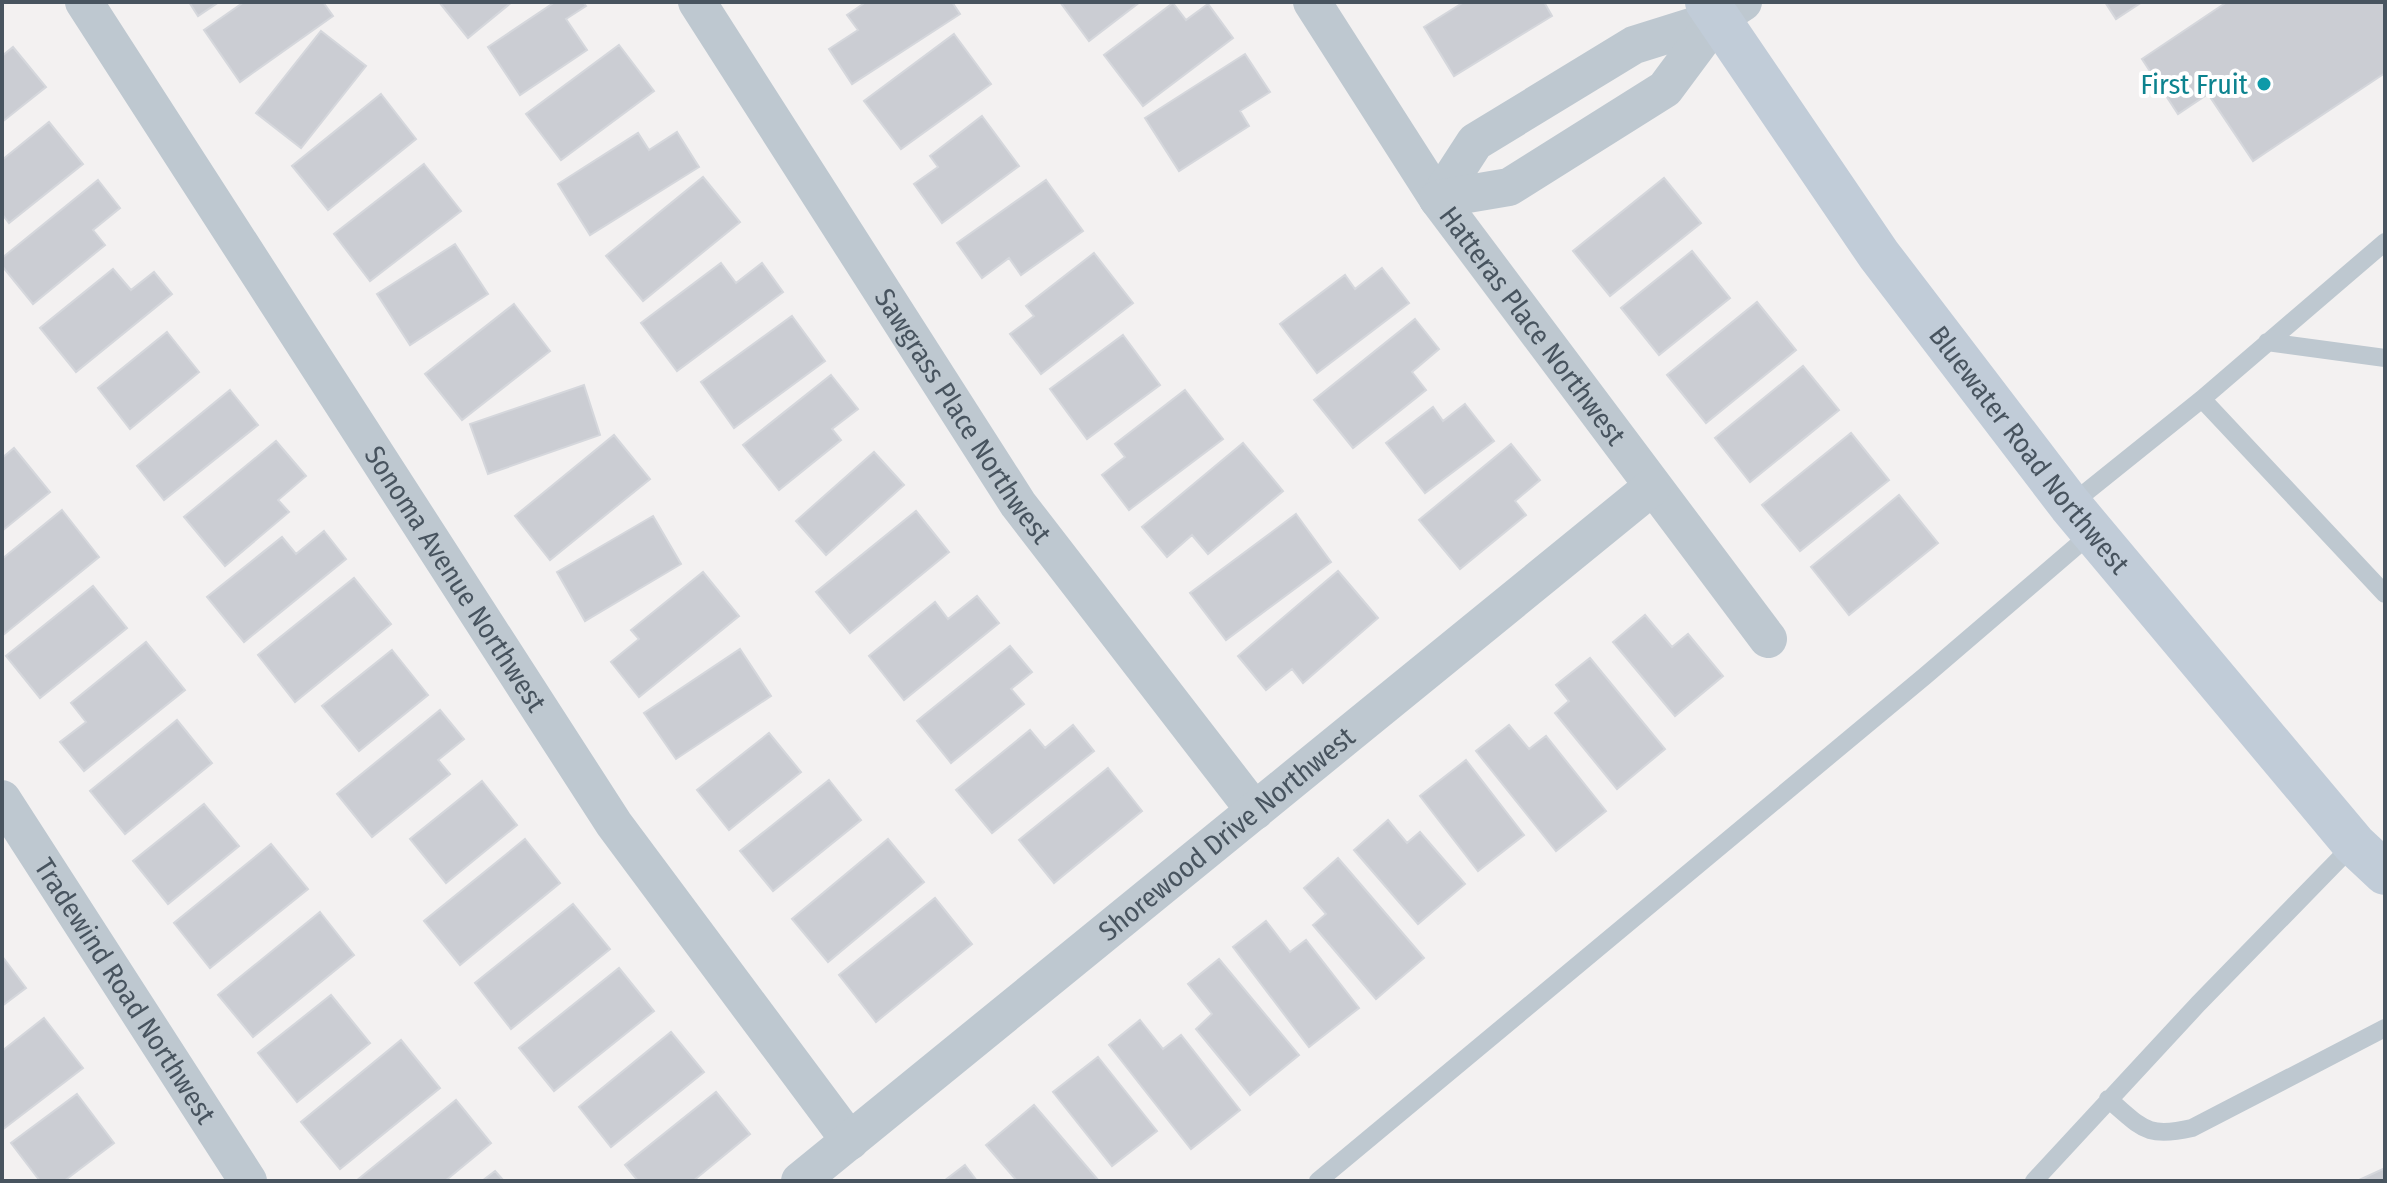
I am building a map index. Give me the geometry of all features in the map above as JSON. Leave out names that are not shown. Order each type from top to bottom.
[{"type":"street","name":"Sonoma Avenue Northwest","points":[[84,2],[614,824],[850,1141]]},
{"type":"street","name":"Sawgrass Place Northwest","points":[[697,2],[1018,504],[1255,811]]},
{"type":"street","name":"Hatteras Place Northwest","points":[[1312,2],[1438,199],[1768,639]]},
{"type":"street","points":[[1438,199],[1475,142],[1634,45],[1722,8]]},
{"type":"street","points":[[1438,199],[1509,187],[1665,89],[1722,8]]},
{"type":"street","name":"Bluewater Road Northwest","points":[[1722,8],[1879,255],[2082,519],[2354,844],[2385,873]]},
{"type":"street","name":"Shorewood Drive Northwest","points":[[800,1181],[1652,487]]},
{"type":"street","name":"Tradewind Road Northwest","points":[[2,799],[248,1181]]},
{"type":"lane","points":[[1318,1181],[1925,676],[2202,399],[2385,242]]},
{"type":"lane","points":[[2267,342],[2385,358]]},
{"type":"lane","points":[[2202,399],[2385,594]]},
{"type":"lane","points":[[2034,1181],[2108,1099],[2354,844]]},
{"type":"lane","points":[[2108,1099],[2134,1122],[2155,1133],[2192,1128],[2385,1028]]},
{"type":"building","points":[[189,2],[219,2],[198,16]]},
{"type":"building","points":[[244,2],[323,2],[333,16],[240,82],[204,30]]},
{"type":"building","points":[[439,2],[512,2],[468,38]]},
{"type":"building","points":[[555,2],[583,2],[586,6],[566,19],[587,50],[520,95],[488,47]]},
{"type":"building","points":[[866,2],[952,2],[960,14],[852,84],[829,49],[858,30],[847,15]]},
{"type":"building","points":[[1060,2],[1140,2],[1089,41]]},
{"type":"building","points":[[1464,2],[1544,2],[1552,16],[1454,76],[1424,27]]},
{"type":"building","name":"First Fruit","points":[[2105,2],[2142,2],[2116,19]]},
{"type":"building","name":"First Fruit","points":[[2227,2],[2385,2],[2385,73],[2253,161],[2208,94],[2178,114],[2142,59]]},
{"type":"building","points":[[1173,3],[1186,20],[1208,4],[1233,38],[1143,106],[1104,55]]},
{"type":"building","points":[[321,31],[366,66],[301,148],[256,113]]},
{"type":"building","points":[[954,34],[991,84],[901,149],[864,101]]},
{"type":"building","points":[[619,45],[654,91],[561,160],[526,114]]},
{"type":"building","points":[[13,47],[46,87],[2,122],[2,56]]},
{"type":"building","points":[[1245,54],[1270,92],[1240,111],[1249,126],[1179,171],[1145,118]]},
{"type":"building","points":[[381,94],[416,139],[328,210],[292,166]]},
{"type":"building","points":[[982,116],[1019,166],[942,223],[914,184],[938,167],[930,156]]},
{"type":"building","points":[[49,122],[83,164],[9,223],[2,214],[2,160]]},
{"type":"building","points":[[677,132],[699,167],[590,235],[558,184],[638,133],[649,150]]},
{"type":"building","points":[[424,164],[461,211],[370,281],[334,234]]},
{"type":"building","points":[[703,177],[740,222],[643,301],[606,256]]},
{"type":"building","points":[[1664,178],[1701,223],[1610,296],[1573,251]]},
{"type":"building","points":[[98,180],[120,208],[93,230],[105,245],[33,304],[2,266],[2,258]]},
{"type":"building","points":[[1046,180],[1083,231],[1021,275],[1009,258],[982,278],[957,243]]},
{"type":"building","points":[[455,244],[488,294],[410,345],[377,294]]},
{"type":"building","points":[[1692,251],[1730,298],[1659,355],[1621,308]]},
{"type":"building","points":[[1094,253],[1133,303],[1041,374],[1010,334],[1034,316],[1026,306]]},
{"type":"building","points":[[721,263],[736,283],[762,263],[783,292],[677,371],[641,323]]},
{"type":"building","points":[[1382,268],[1409,303],[1317,373],[1280,324],[1345,275],[1355,289]]},
{"type":"building","points":[[113,269],[131,290],[154,272],[172,294],[76,372],[40,328]]},
{"type":"building","points":[[1757,302],[1796,350],[1706,423],[1667,375]]},
{"type":"building","points":[[514,304],[550,351],[462,420],[425,374]]},
{"type":"building","points":[[792,316],[825,361],[734,428],[701,382]]},
{"type":"building","points":[[1415,319],[1439,349],[1412,372],[1426,390],[1353,448],[1314,400]]},
{"type":"building","points":[[167,332],[199,372],[130,429],[98,388]]},
{"type":"building","points":[[1123,335],[1160,385],[1087,439],[1050,389]]},
{"type":"building","points":[[1803,366],[1839,410],[1750,482],[1715,438]]},
{"type":"building","points":[[831,375],[858,409],[832,429],[841,440],[779,490],[743,445]]},
{"type":"building","points":[[584,385],[600,435],[488,474],[470,424]]},
{"type":"building","points":[[230,390],[258,425],[164,500],[137,466]]},
{"type":"building","points":[[1185,390],[1223,439],[1129,510],[1102,475],[1125,457],[1115,444]]},
{"type":"building","points":[[1465,404],[1494,441],[1425,493],[1386,443],[1433,407],[1443,421]]},
{"type":"building","points":[[1851,433],[1889,480],[1800,551],[1762,505]]},
{"type":"building","points":[[614,435],[650,479],[550,560],[515,516]]},
{"type":"building","points":[[276,441],[306,476],[278,500],[289,512],[225,566],[184,517]]},
{"type":"building","points":[[1243,443],[1283,491],[1208,554],[1192,535],[1167,557],[1142,527]]},
{"type":"building","points":[[1511,444],[1540,480],[1515,501],[1526,515],[1460,569],[1419,520]]},
{"type":"building","points":[[14,448],[50,492],[2,531],[2,458]]},
{"type":"building","points":[[874,452],[904,485],[826,555],[796,521]]},
{"type":"building","points":[[1899,495],[1938,543],[1849,615],[1811,567]]},
{"type":"building","points":[[62,510],[99,557],[2,636],[2,559]]},
{"type":"building","points":[[916,511],[949,552],[850,633],[816,592]]},
{"type":"building","points":[[1296,514],[1331,562],[1226,640],[1190,593]]},
{"type":"building","points":[[653,516],[681,564],[585,621],[557,572]]},
{"type":"building","points":[[324,531],[346,559],[244,642],[207,597],[282,537],[296,554]]},
{"type":"building","points":[[1338,571],[1378,618],[1303,683],[1292,669],[1266,690],[1238,656]]},
{"type":"building","points":[[703,572],[739,616],[639,697],[611,662],[639,639],[631,630]]},
{"type":"building","points":[[354,578],[391,624],[295,702],[258,655]]},
{"type":"building","points":[[93,586],[127,628],[40,698],[6,656]]},
{"type":"building","points":[[977,596],[999,623],[904,700],[869,656],[935,602],[948,619]]},
{"type":"building","points":[[1645,615],[1672,647],[1688,634],[1723,676],[1675,716],[1613,642]]},
{"type":"building","points":[[146,642],[185,690],[84,771],[60,742],[86,722],[71,703]]},
{"type":"building","points":[[1010,646],[1032,672],[1011,689],[1024,704],[951,763],[917,721]]},
{"type":"building","points":[[740,649],[771,696],[676,759],[644,713]]},
{"type":"building","points":[[392,650],[428,695],[359,751],[322,706]]},
{"type":"building","points":[[1590,658],[1665,749],[1617,789],[1555,713],[1569,701],[1556,685]]},
{"type":"building","points":[[440,710],[464,739],[438,760],[450,774],[372,837],[337,794]]},
{"type":"building","points":[[177,720],[212,763],[125,834],[90,791]]},
{"type":"building","points":[[1073,725],[1094,751],[992,833],[956,790],[1030,730],[1045,748]]},
{"type":"building","points":[[1509,725],[1529,749],[1546,736],[1606,811],[1556,851],[1476,751]]},
{"type":"building","points":[[769,733],[801,772],[729,830],[697,790]]},
{"type":"building","points":[[1466,760],[1524,835],[1478,871],[1420,796]]},
{"type":"building","points":[[1108,768],[1142,811],[1054,883],[1019,840]]},
{"type":"building","points":[[829,780],[861,820],[773,891],[740,851]]},
{"type":"building","points":[[482,781],[517,825],[446,883],[410,839]]},
{"type":"building","points":[[204,804],[239,846],[168,904],[133,861]]},
{"type":"building","points":[[1388,820],[1407,843],[1420,832],[1465,884],[1418,924],[1354,850]]},
{"type":"building","points":[[525,839],[560,883],[460,965],[424,921]]},
{"type":"building","points":[[888,839],[924,882],[828,962],[792,919]]},
{"type":"building","points":[[271,844],[308,889],[210,968],[174,923]]},
{"type":"building","points":[[1338,858],[1424,958],[1376,999],[1313,925],[1326,914],[1304,888]]},
{"type":"building","points":[[935,898],[972,944],[876,1022],[839,975]]},
{"type":"building","points":[[573,904],[610,949],[511,1029],[475,983]]},
{"type":"building","points":[[320,912],[354,955],[253,1037],[218,995]]},
{"type":"building","points":[[1266,921],[1290,952],[1306,940],[1359,1008],[1309,1047],[1233,947]]},
{"type":"building","points":[[2,956],[26,988],[2,1006]]},
{"type":"building","points":[[1219,959],[1299,1055],[1250,1095],[1196,1029],[1212,1014],[1188,984]]},
{"type":"building","points":[[619,968],[654,1011],[554,1091],[519,1048]]},
{"type":"building","points":[[331,995],[370,1043],[297,1102],[258,1053]]},
{"type":"building","points":[[44,1018],[83,1068],[2,1130],[2,1051]]},
{"type":"building","points":[[1140,1020],[1163,1049],[1181,1035],[1240,1110],[1191,1149],[1109,1045]]},
{"type":"building","points":[[671,1032],[704,1072],[611,1147],[579,1107]]},
{"type":"building","points":[[401,1040],[440,1088],[340,1169],[301,1122]]},
{"type":"building","points":[[1098,1057],[1157,1131],[1112,1166],[1053,1092]]},
{"type":"building","points":[[716,1092],[750,1134],[693,1181],[638,1181],[625,1165]]},
{"type":"building","points":[[77,1094],[114,1143],[64,1181],[40,1181],[11,1143]]},
{"type":"building","points":[[456,1100],[491,1143],[445,1181],[356,1181]]},
{"type":"building","points":[[1034,1105],[1099,1181],[1017,1181],[986,1145]]},
{"type":"building","points":[[965,1165],[977,1181],[944,1181]]},
{"type":"building","points":[[2385,1168],[2385,1181],[2357,1181]]},
{"type":"building","points":[[495,1171],[504,1181],[482,1181]]},
{"type":"place","name":"First Fruit","points":[[2264,84]]}]
